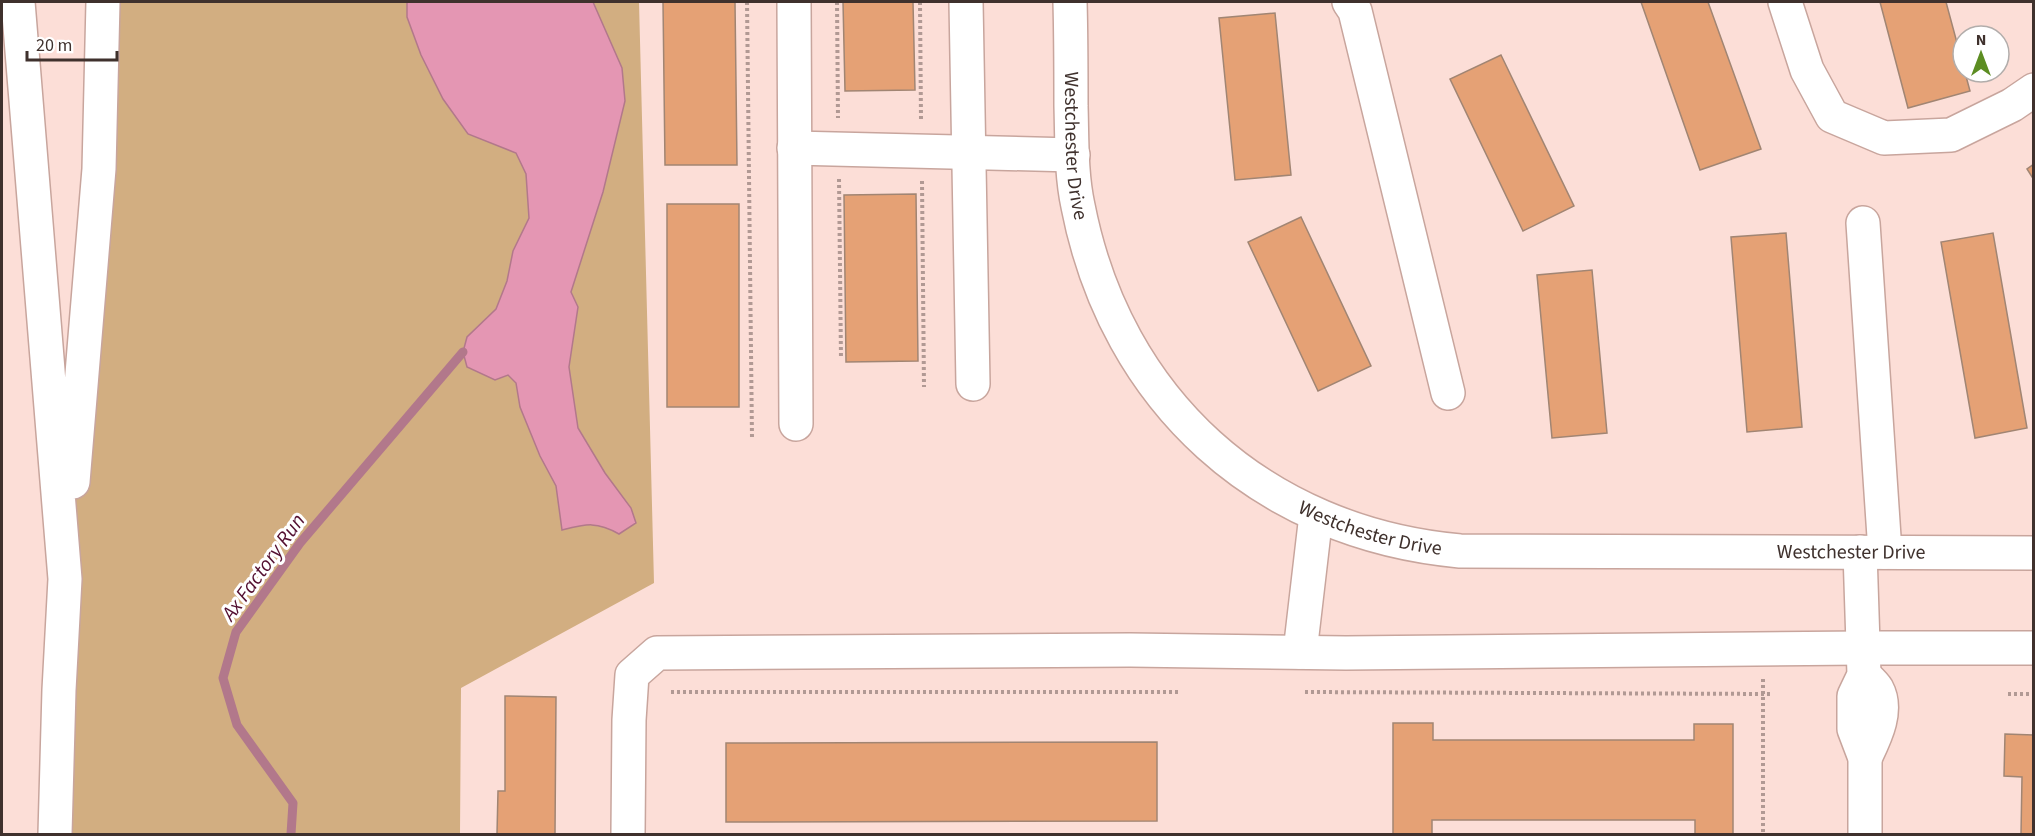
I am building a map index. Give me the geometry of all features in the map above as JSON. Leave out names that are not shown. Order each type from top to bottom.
[{"type":"main road","points":[[18,2],[66,579]]},
{"type":"main road","points":[[55,834],[59,690],[66,579],[99,169],[103,2]]},
{"type":"main road","points":[[794,2],[796,424]]},
{"type":"main road","points":[[966,2],[973,384]]},
{"type":"main road","name":"Westchester Drive","points":[[1070,2],[1073,155],[1077,204],[1093,267],[1111,313],[1131,351],[1158,391],[1222,457],[1257,483],[1299,507],[1338,525],[1396,542],[1460,551],[2034,553]]},
{"type":"main road","points":[[1349,2],[1355,11],[1448,393]]},
{"type":"main road","points":[[1785,2],[1807,70],[1832,116],[1884,138],[1951,135],[2012,105],[2034,90]]},
{"type":"main road","points":[[794,148],[1073,155]]},
{"type":"main road","points":[[1863,223],[1872,552],[1863,661],[1877,690],[1881,707],[1879,728],[1864,758],[1865,834]]},
{"type":"main road","points":[[1300,652],[1316,515]]},
{"type":"main road","points":[[628,834],[629,720],[632,675],[657,653],[1763,649],[1863,661],[2034,648]]},
{"type":"path","points":[[747,2],[752,438]]},
{"type":"path","points":[[920,2],[924,387]]},
{"type":"path","points":[[1763,649],[1763,834]]},
{"type":"path","points":[[671,692],[1179,692]]},
{"type":"path","points":[[1305,692],[1771,694]]},
{"type":"path","points":[[2008,694],[2034,694]]},
{"type":"shaded area","points":[[103,2],[639,2],[654,583],[461,688],[460,834],[55,834]]},
{"type":"shaded area","points":[[407,2],[593,2],[622,68],[625,101],[603,192],[571,292],[578,307],[569,367],[578,428],[605,473],[631,508],[636,523],[619,534],[598,525],[562,530],[556,486],[540,456],[520,407],[516,383],[508,375],[495,380],[467,367],[463,352],[467,337],[496,309],[507,281],[513,251],[529,218],[526,174],[516,153],[468,134],[443,99],[421,55],[407,17]]},
{"type":"building","points":[[663,2],[735,2],[737,165],[665,165]]},
{"type":"building","points":[[843,2],[913,2],[915,90],[845,91]]},
{"type":"building","points":[[1641,2],[1708,2],[1761,149],[1700,170]]},
{"type":"building","points":[[1880,2],[1946,2],[1952,24],[1951,84],[1968,84],[1970,91],[1908,108]]},
{"type":"building","points":[[1275,13],[1291,175],[1235,180],[1219,18]]},
{"type":"building","points":[[1501,55],[1574,206],[1523,231],[1450,79]]},
{"type":"building","points":[[2034,164],[2034,180],[2027,169]]},
{"type":"building","points":[[916,194],[918,361],[846,362],[844,195]]},
{"type":"building","points":[[667,204],[739,204],[739,407],[667,407]]},
{"type":"building","points":[[1301,217],[1371,366],[1318,391],[1248,242]]},
{"type":"building","points":[[1786,233],[1802,427],[1747,432],[1731,237]]},
{"type":"building","points":[[1993,233],[2027,428],[1975,438],[1941,242]]},
{"type":"building","points":[[1592,270],[1607,433],[1552,438],[1537,275]]},
{"type":"building","points":[[505,696],[556,697],[555,834],[497,834],[498,791],[505,791]]},
{"type":"building","points":[[1393,723],[1433,723],[1433,740],[1694,740],[1694,724],[1733,724],[1733,834],[1695,834],[1695,820],[1432,820],[1432,834],[1393,834]]},
{"type":"building","points":[[2005,734],[2034,735],[2034,834],[2021,834],[2022,777],[2004,776]]},
{"type":"building","points":[[1157,742],[1157,821],[726,822],[726,743]]},
{"type":"waterway","name":"Ax Factory Run","points":[[291,834],[293,803],[237,725],[223,678],[236,632],[300,543],[463,352]]}]
